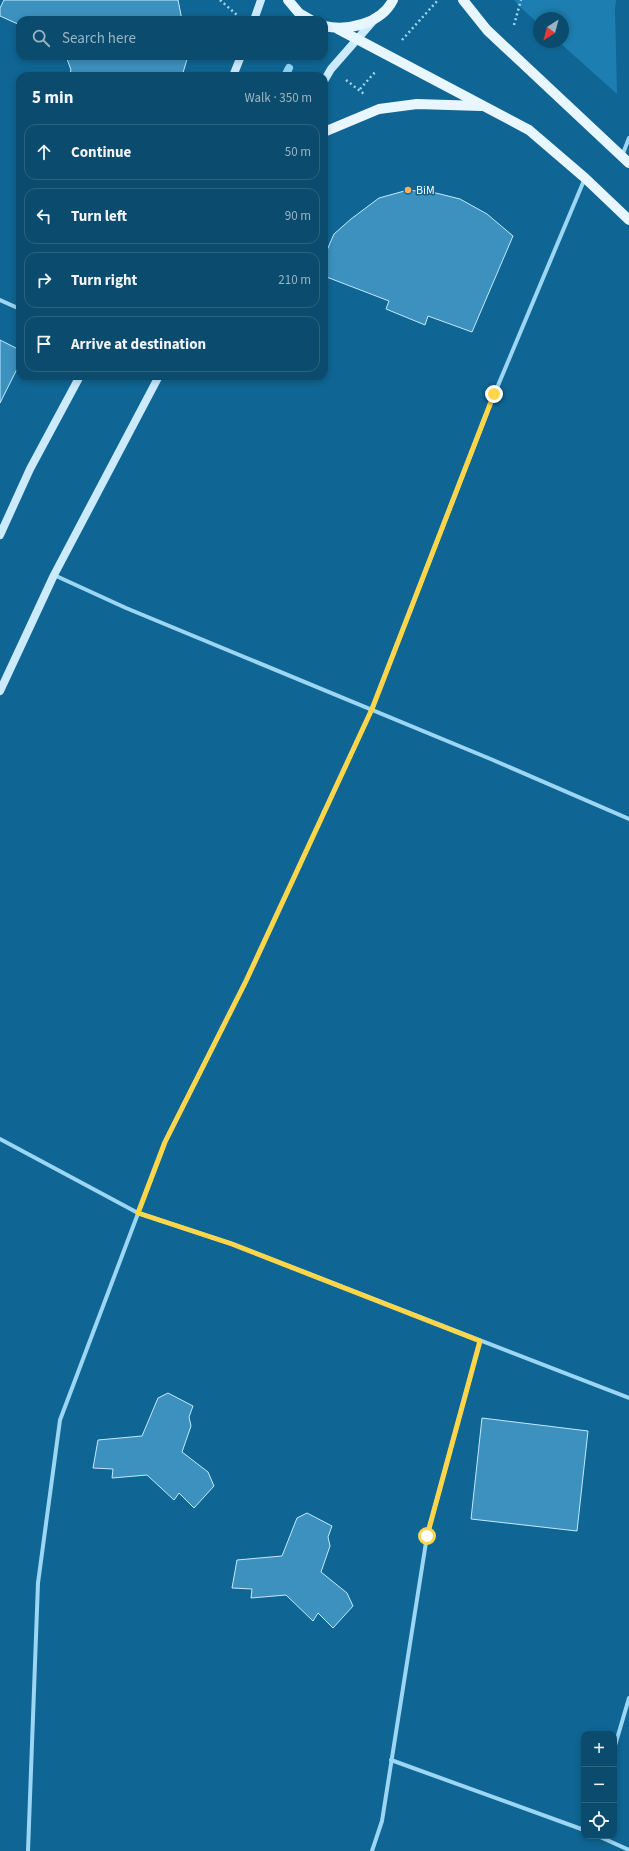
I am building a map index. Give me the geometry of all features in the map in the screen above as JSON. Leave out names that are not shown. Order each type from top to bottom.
[{"type":"main road","points":[[255,16],[261,0]]},
{"type":"main road","points":[[288,0],[299,13],[304,16]]},
{"type":"main road","points":[[328,74],[393,0]]},
{"type":"main road","points":[[463,0],[487,30],[626,159]]},
{"type":"main road","points":[[338,29],[359,26],[377,17]]},
{"type":"main road","points":[[328,27],[338,29],[358,39],[529,130],[585,178],[629,220]]},
{"type":"main road","points":[[235,72],[239,60]]},
{"type":"main road","points":[[328,130],[379,109],[417,104],[484,106]]},
{"type":"main road","points":[[0,535],[30,469],[78,380]]},
{"type":"main road","points":[[0,691],[54,575],[157,380]]},
{"type":"street","points":[[626,159],[629,138]]},
{"type":"street","points":[[28,1851],[38,1583],[60,1420],[165,1142],[246,981],[372,709],[494,394],[585,178]]},
{"type":"street","points":[[0,300],[16,307]]},
{"type":"street","points":[[54,575],[126,608],[372,709],[629,819]]},
{"type":"street","points":[[0,1139],[138,1213],[232,1244],[629,1398]]},
{"type":"street","points":[[372,1851],[382,1821],[427,1536],[480,1341]]},
{"type":"street","points":[[617,1739],[629,1698]]},
{"type":"street","points":[[391,1760],[581,1829]]},
{"type":"street","points":[[605,1839],[629,1850]]},
{"type":"path","points":[[220,0],[238,15]]},
{"type":"path","points":[[514,25],[521,0]]},
{"type":"path","points":[[314,60],[331,69],[360,89],[379,109]]},
{"type":"shaded area","points":[[514,0],[616,0],[617,94],[566,48],[569,48],[569,12],[533,12],[533,19]]},
{"type":"building","points":[[4,0],[178,0],[181,16],[16,16],[16,23],[0,16],[0,8]]},
{"type":"building","points":[[67,60],[187,60],[183,72],[70,72]]},
{"type":"building","points":[[408,190],[436,193],[460,199],[487,214],[513,236],[472,332],[428,316],[425,325],[386,309],[389,301],[328,278],[328,248],[334,234],[379,198]]},
{"type":"building","points":[[0,340],[16,348],[16,371],[0,403]]},
{"type":"building","points":[[168,1393],[193,1406],[189,1417],[191,1426],[182,1452],[208,1472],[214,1486],[194,1508],[179,1493],[174,1500],[147,1475],[112,1478],[113,1469],[93,1468],[98,1440],[142,1436],[158,1398]]},
{"type":"building","points":[[482,1418],[588,1431],[577,1531],[471,1519]]},
{"type":"building","points":[[307,1513],[332,1526],[328,1537],[330,1546],[321,1572],[347,1593],[353,1606],[333,1628],[318,1613],[313,1621],[286,1595],[251,1598],[252,1589],[232,1588],[237,1560],[282,1556],[297,1518]]},
{"type":"waterway","points":[[287,72],[289,68]]},
{"type":"place","name":"BiM","points":[[408,190]]},
{"type":"route","points":[[427,1536],[480,1341],[232,1244],[138,1213],[165,1142],[246,981],[372,709],[494,394]]}]
